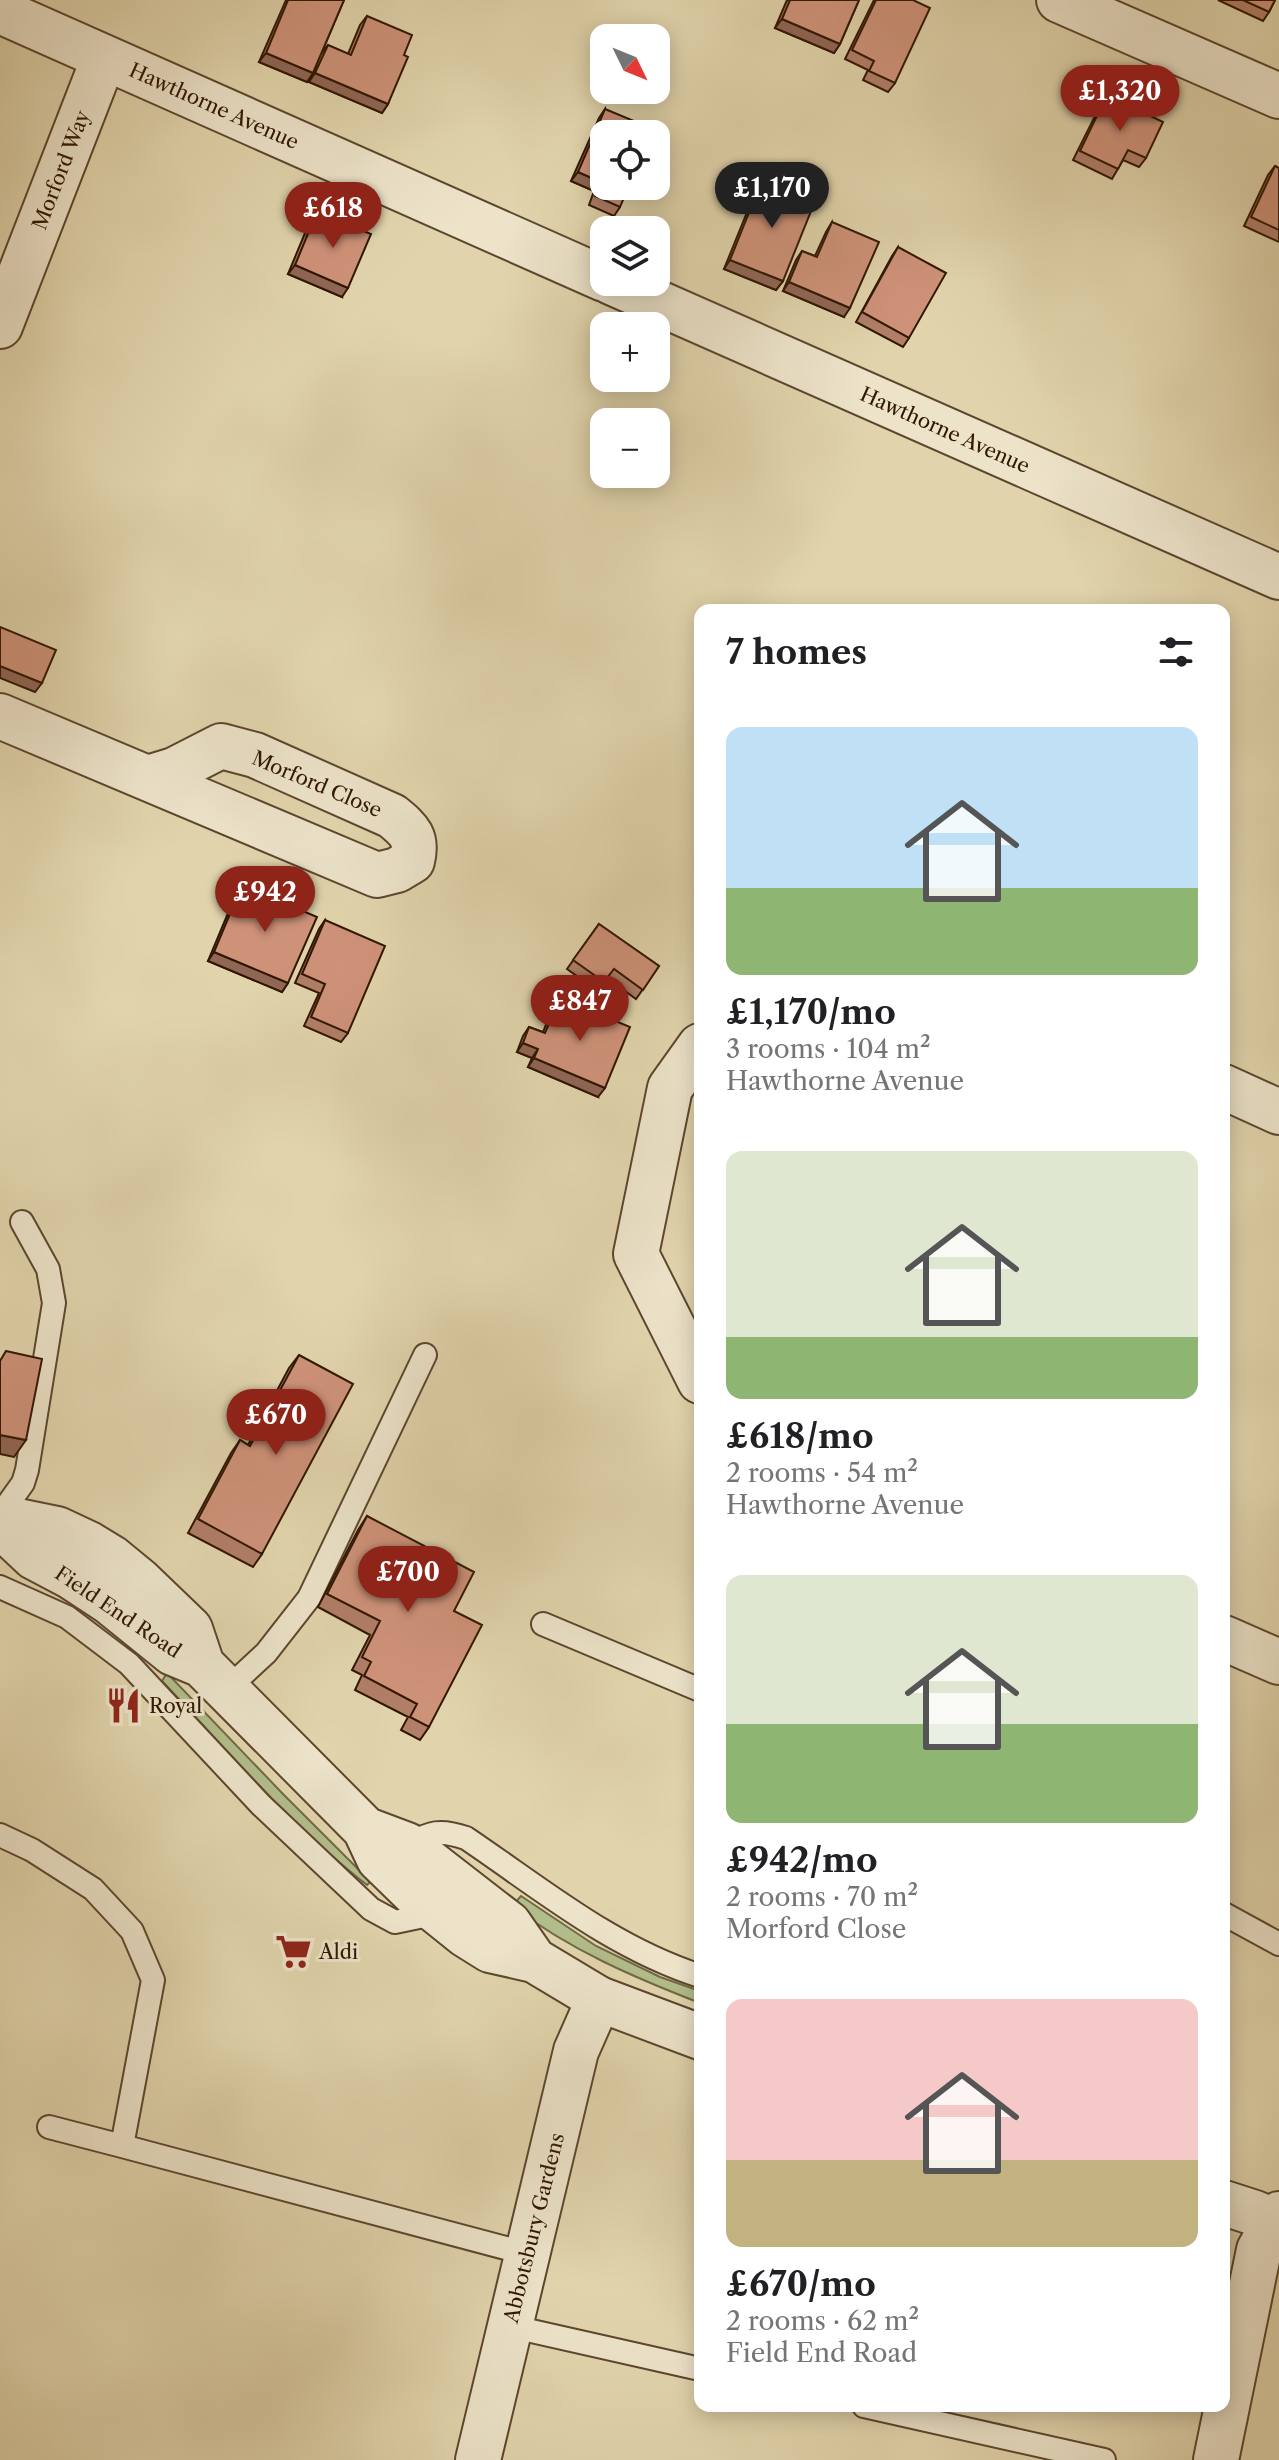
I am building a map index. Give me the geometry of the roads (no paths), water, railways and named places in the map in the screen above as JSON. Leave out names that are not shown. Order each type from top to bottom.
[{"type":"street","points":[[1059,0],[1279,96]]},
{"type":"street","name":"Hawthorne Avenue","points":[[0,11],[590,273]]},
{"type":"street","name":"Morford Way","points":[[0,326],[104,58]]},
{"type":"street","name":"Hawthorne Avenue","points":[[643,296],[1279,577]]},
{"type":"street","name":"Morford Close","points":[[0,716],[377,875],[397,870],[412,861],[415,848],[409,830],[392,816],[255,755],[221,746],[174,770],[148,778]]},
{"type":"street","points":[[694,1054],[670,1088],[636,1254],[694,1369]]},
{"type":"street","points":[[1230,1090],[1279,1112]]},
{"type":"street","name":"Field End Road","points":[[0,1520],[34,1557],[82,1583],[139,1648],[173,1653],[214,1678],[365,1829],[379,1859],[466,1935],[490,1950],[534,1960],[599,1999],[694,2035]]},
{"type":"street","name":"Field End Road","points":[[0,1520],[57,1529],[112,1558],[190,1629],[214,1678]]},
{"type":"street","points":[[1230,1641],[1279,1662]]},
{"type":"street","name":"Field End Road","points":[[365,1829],[407,1845],[509,1924],[534,1960]]},
{"type":"street","name":"Abbotsbury Gardens","points":[[478,2460],[576,2051],[599,1999]]},
{"type":"street","points":[[1230,2205],[1278,2220],[1259,2250],[1230,2392]]},
{"type":"street","points":[[1216,2460],[1226,2412]]},
{"type":"lane","points":[[0,1520],[23,1483],[27,1470],[54,1303],[48,1269],[22,1222]]},
{"type":"lane","points":[[214,1678],[266,1653],[309,1598],[425,1355]]},
{"type":"lane","points":[[0,1587],[139,1648],[261,1805],[371,1909],[395,1922],[435,1910]]},
{"type":"lane","points":[[543,1624],[694,1687]]},
{"type":"lane","points":[[407,1845],[437,1832],[449,1832],[466,1838],[618,1942],[665,1965],[694,1974]]},
{"type":"lane","points":[[0,1835],[32,1850],[93,1889],[132,1931],[153,1980],[122,2146]]},
{"type":"lane","points":[[1230,1917],[1279,1944]]},
{"type":"lane","points":[[49,2127],[528,2254]]},
{"type":"lane","points":[[509,2326],[694,2368]]},
{"type":"lane","points":[[891,2412],[1104,2460]]},
{"type":"place","name":"Royal","points":[[123,1706]]},
{"type":"place","name":"Aldi","points":[[293,1952]]}]
